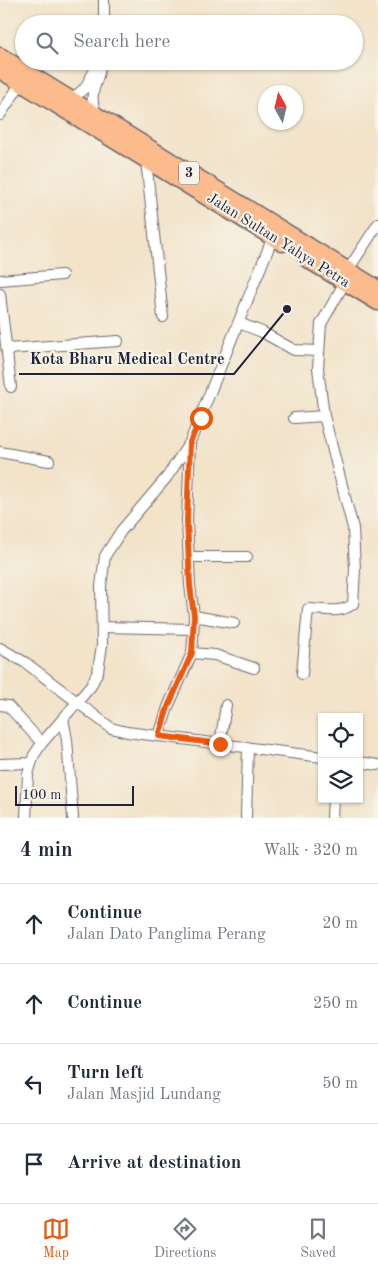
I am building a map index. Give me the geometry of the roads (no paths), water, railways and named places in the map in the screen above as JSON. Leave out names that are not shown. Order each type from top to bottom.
[{"type":"highway","name":"Jalan Sultan Yahya Petra","points":[[0,56],[15,65]]},
{"type":"highway","name":"Jalan Sultan Yahya Petra","points":[[0,70],[273,237],[347,276],[378,289]]},
{"type":"highway","name":"Jalan Sultan Yahya Petra","points":[[23,70],[347,276],[378,302]]},
{"type":"street","points":[[104,0],[104,15]]},
{"type":"street","points":[[71,100],[85,88],[96,70]]},
{"type":"street","points":[[98,117],[91,99],[100,70]]},
{"type":"street","points":[[0,115],[20,83]]},
{"type":"street","points":[[146,160],[163,317]]},
{"type":"street","points":[[302,674],[308,608],[336,610],[347,608],[353,604],[355,558],[353,528],[324,416],[319,351],[321,324],[378,224]]},
{"type":"street","points":[[26,818],[30,763],[42,743],[91,686],[98,671],[105,556],[121,531],[167,477],[190,442],[273,237]]},
{"type":"street","points":[[0,280],[62,275]]},
{"type":"street","points":[[0,294],[11,387]]},
{"type":"street","points":[[239,323],[264,333],[294,350],[319,351]]},
{"type":"street","points":[[8,350],[118,341]]},
{"type":"street","points":[[294,418],[324,416]]},
{"type":"street","points":[[159,736],[168,707],[192,653],[194,616],[190,585],[187,521],[190,442]]},
{"type":"street","points":[[0,452],[50,461]]},
{"type":"street","points":[[190,557],[247,558]]},
{"type":"street","points":[[194,616],[234,623]]},
{"type":"street","points":[[102,627],[193,629]]},
{"type":"street","points":[[0,648],[26,663],[111,728],[318,757]]},
{"type":"street","points":[[192,653],[215,655],[254,668]]},
{"type":"street","points":[[0,705],[8,706],[42,743]]},
{"type":"street","points":[[220,744],[226,705]]},
{"type":"street","points":[[63,718],[73,818]]},
{"type":"street","points":[[246,818],[248,748]]},
{"type":"street","points":[[0,764],[30,763]]},
{"type":"street","points":[[363,763],[378,765]]},
{"type":"street","points":[[332,818],[333,803]]},
{"type":"place","name":"Kota Bharu Medical Centre","points":[[287,309]]}]
